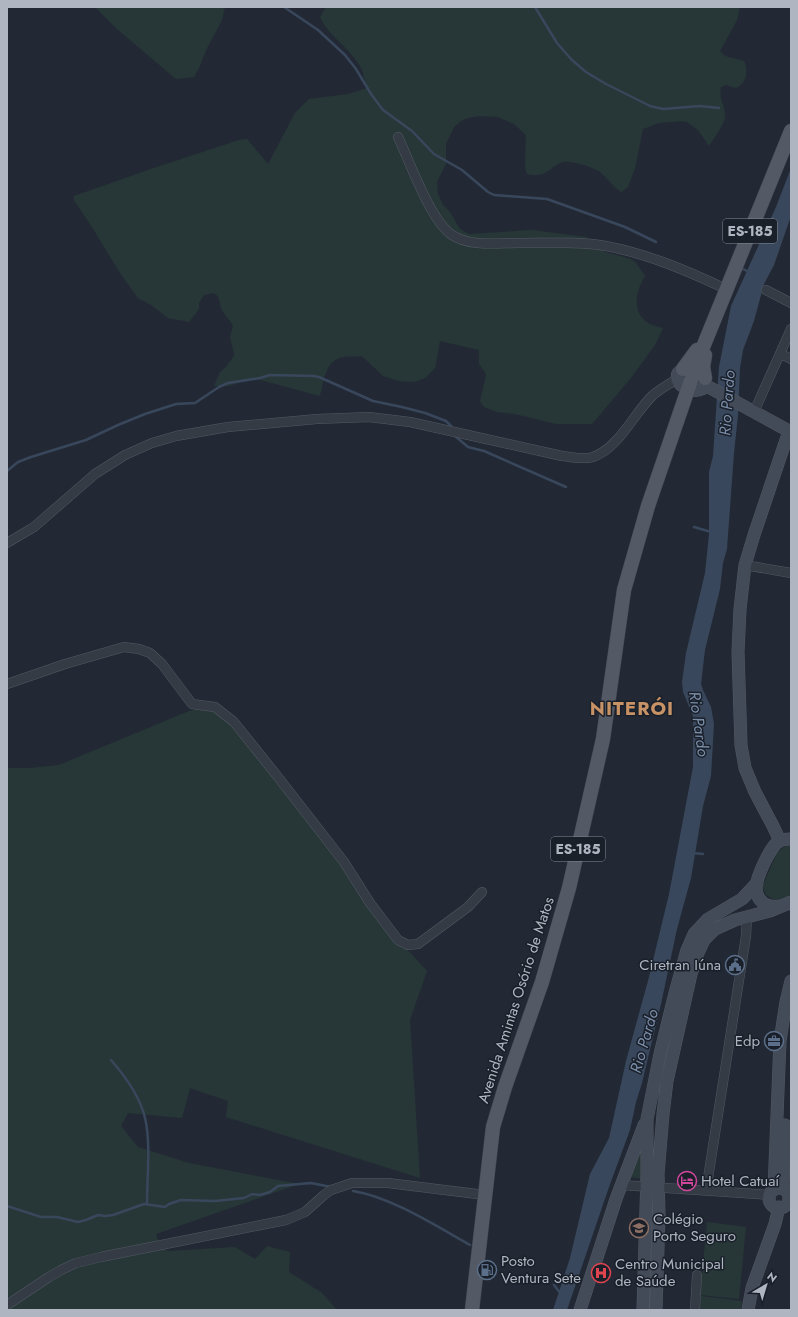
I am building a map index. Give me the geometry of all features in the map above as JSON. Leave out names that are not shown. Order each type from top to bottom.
[{"type":"main road","name":"ES-185","points":[[710,331],[791,131]]},
{"type":"main road","points":[[695,380],[710,331]]},
{"type":"main road","points":[[695,380],[704,362],[710,331]]},
{"type":"main road","name":"Avenida Amintas Osório de Matos","points":[[472,1310],[492,1138],[496,1118],[542,982],[569,888],[603,739],[624,590],[648,506],[695,380]]},
{"type":"street","points":[[398,137],[431,208],[438,220],[452,235],[462,239],[489,243],[578,244],[606,246],[665,263],[696,274],[726,289]]},
{"type":"street","points":[[766,290],[791,303]]},
{"type":"street","points":[[754,412],[791,330]]},
{"type":"street","points":[[781,354],[791,359]]},
{"type":"street","points":[[7,543],[34,527],[95,474],[125,455],[152,443],[176,436],[228,427],[317,419],[369,417],[410,422],[562,456],[583,458],[593,457],[614,442],[654,394],[695,380],[790,431],[745,565],[740,609],[738,652],[742,756],[745,768],[755,792],[773,826],[786,840],[771,849],[757,883],[747,895],[708,919],[700,926],[690,943],[675,993],[660,1054],[647,1119],[621,1185],[580,1310]]},
{"type":"street","points":[[745,565],[791,573]]},
{"type":"street","points":[[7,684],[65,664],[124,648],[139,649],[150,653],[162,664],[192,704],[215,707],[234,722],[344,862],[370,903],[398,940],[408,945],[418,944],[468,907],[482,892]]},
{"type":"street","points":[[757,883],[758,894],[764,903],[774,907],[786,904]]},
{"type":"street","points":[[656,1310],[660,1152],[667,1081],[679,1024],[695,961],[704,940],[710,933],[735,920],[770,911],[786,904]]},
{"type":"street","points":[[706,1191],[746,936],[747,917]]},
{"type":"street","points":[[621,1185],[706,1191],[776,1191],[785,1190],[789,1195],[785,1206],[779,1207],[770,1202],[776,1191],[780,1041],[791,981]]},
{"type":"street","points":[[643,1310],[647,1119]]},
{"type":"street","points":[[7,1305],[49,1277],[76,1263],[101,1256],[286,1220],[304,1212],[332,1190],[352,1182],[388,1183],[485,1195]]},
{"type":"street","points":[[748,1310],[752,1288],[775,1224],[779,1207]]},
{"type":"street","points":[[695,1310],[697,1275]]},
{"type":"shaded area","points":[[95,7],[225,7],[222,20],[194,77],[176,79],[117,29]]},
{"type":"shaded area","points":[[326,7],[740,7],[737,20],[720,51],[725,56],[744,61],[746,65],[746,76],[742,83],[736,88],[726,85],[721,87],[720,95],[725,111],[725,118],[709,146],[698,130],[687,122],[681,121],[659,123],[643,129],[635,168],[628,187],[621,192],[599,171],[576,163],[563,162],[543,174],[527,174],[525,166],[526,135],[514,124],[498,117],[479,116],[461,121],[454,127],[446,144],[446,164],[437,182],[438,194],[443,205],[450,212],[460,229],[469,234],[533,230],[586,237],[605,252],[631,259],[636,263],[645,276],[638,293],[637,301],[640,315],[653,325],[663,328],[655,345],[630,379],[592,424],[556,424],[515,414],[497,412],[484,407],[480,401],[486,376],[479,364],[479,350],[440,341],[435,368],[425,378],[414,382],[399,381],[383,376],[362,356],[343,357],[332,362],[326,372],[320,396],[253,378],[229,386],[214,386],[220,372],[226,367],[234,356],[230,337],[233,326],[223,312],[218,297],[214,293],[204,295],[199,303],[199,309],[189,322],[168,318],[151,305],[138,298],[120,273],[74,200],[74,196],[239,140],[247,139],[268,164],[295,113],[309,99],[348,94],[367,88],[362,70],[358,63],[329,31],[320,17]]},
{"type":"shaded area","points":[[211,704],[218,704],[401,943],[427,971],[410,1020],[420,1178],[226,1117],[228,1101],[190,1088],[182,1118],[128,1113],[121,1126],[138,1147],[189,1163],[299,1184],[156,1234],[159,1244],[168,1251],[235,1247],[255,1259],[267,1246],[290,1252],[289,1272],[322,1293],[337,1310],[7,1310],[7,768],[31,768],[59,765],[189,711]]},
{"type":"shaded area","points":[[785,846],[791,846],[791,894],[786,898],[775,900],[766,895],[763,885],[777,853]]},
{"type":"shaded area","points":[[643,1141],[643,1179],[630,1177]]},
{"type":"shaded area","points":[[707,1222],[746,1227],[739,1299],[700,1295]]},
{"type":"shaded area","points":[[701,1296],[742,1301],[741,1310],[700,1310]]},
{"type":"water","name":"Rio Pardo","points":[[791,168],[791,216],[774,265],[764,284],[754,321],[743,350],[740,368],[738,415],[727,549],[723,563],[720,589],[705,650],[701,684],[711,707],[714,724],[711,776],[703,806],[691,878],[677,929],[661,1004],[630,1130],[567,1310],[553,1310],[570,1258],[590,1174],[609,1138],[626,1061],[649,977],[669,894],[693,767],[693,716],[683,692],[682,682],[686,653],[705,573],[709,534],[709,472],[713,456],[719,367],[731,306],[776,207]]},
{"type":"waterway","points":[[284,7],[318,30],[345,55],[383,110],[412,131],[434,154],[462,170],[488,192],[494,195],[547,199],[625,227],[656,242]]},
{"type":"waterway","points":[[535,7],[557,43],[572,60],[586,72],[606,84],[650,106],[663,109],[700,106],[719,108]]},
{"type":"waterway","points":[[741,268],[749,272]]},
{"type":"waterway","points":[[7,471],[18,462],[86,440],[145,414],[176,404],[195,403],[219,387],[228,383],[270,375],[319,377],[373,401],[425,413],[446,421],[451,426]]},
{"type":"waterway","points":[[455,436],[468,447],[484,451],[566,487]]},
{"type":"waterway","points":[[694,527],[711,532]]},
{"type":"waterway","points":[[693,853],[703,854]]},
{"type":"waterway","points":[[111,1060],[136,1094],[143,1110],[148,1138],[147,1204]]},
{"type":"waterway","points":[[7,1206],[41,1217],[57,1217],[78,1222],[98,1215],[113,1215],[144,1204],[165,1207],[181,1200],[215,1201],[244,1198],[252,1194],[260,1195],[270,1192],[278,1186],[311,1183],[331,1187]]},
{"type":"waterway","points":[[353,1191],[383,1199],[413,1213],[470,1245]]},
{"type":"waterway","points":[[554,1285],[561,1294]]},
{"type":"place","name":"Ciretran Iúna","points":[[735,965]]},
{"type":"place","name":"Edp","points":[[774,1041]]},
{"type":"place","name":"Hotel Catuaí","points":[[687,1181]]},
{"type":"place","name":"Colégio Porto Seguro","points":[[639,1228]]},
{"type":"place","name":"Posto Ventura Sete","points":[[487,1270]]},
{"type":"place","name":"Centro Municipal de Saúde","points":[[601,1273]]},
{"type":"district","name":"NITERÓI","points":[[632,708]]}]
